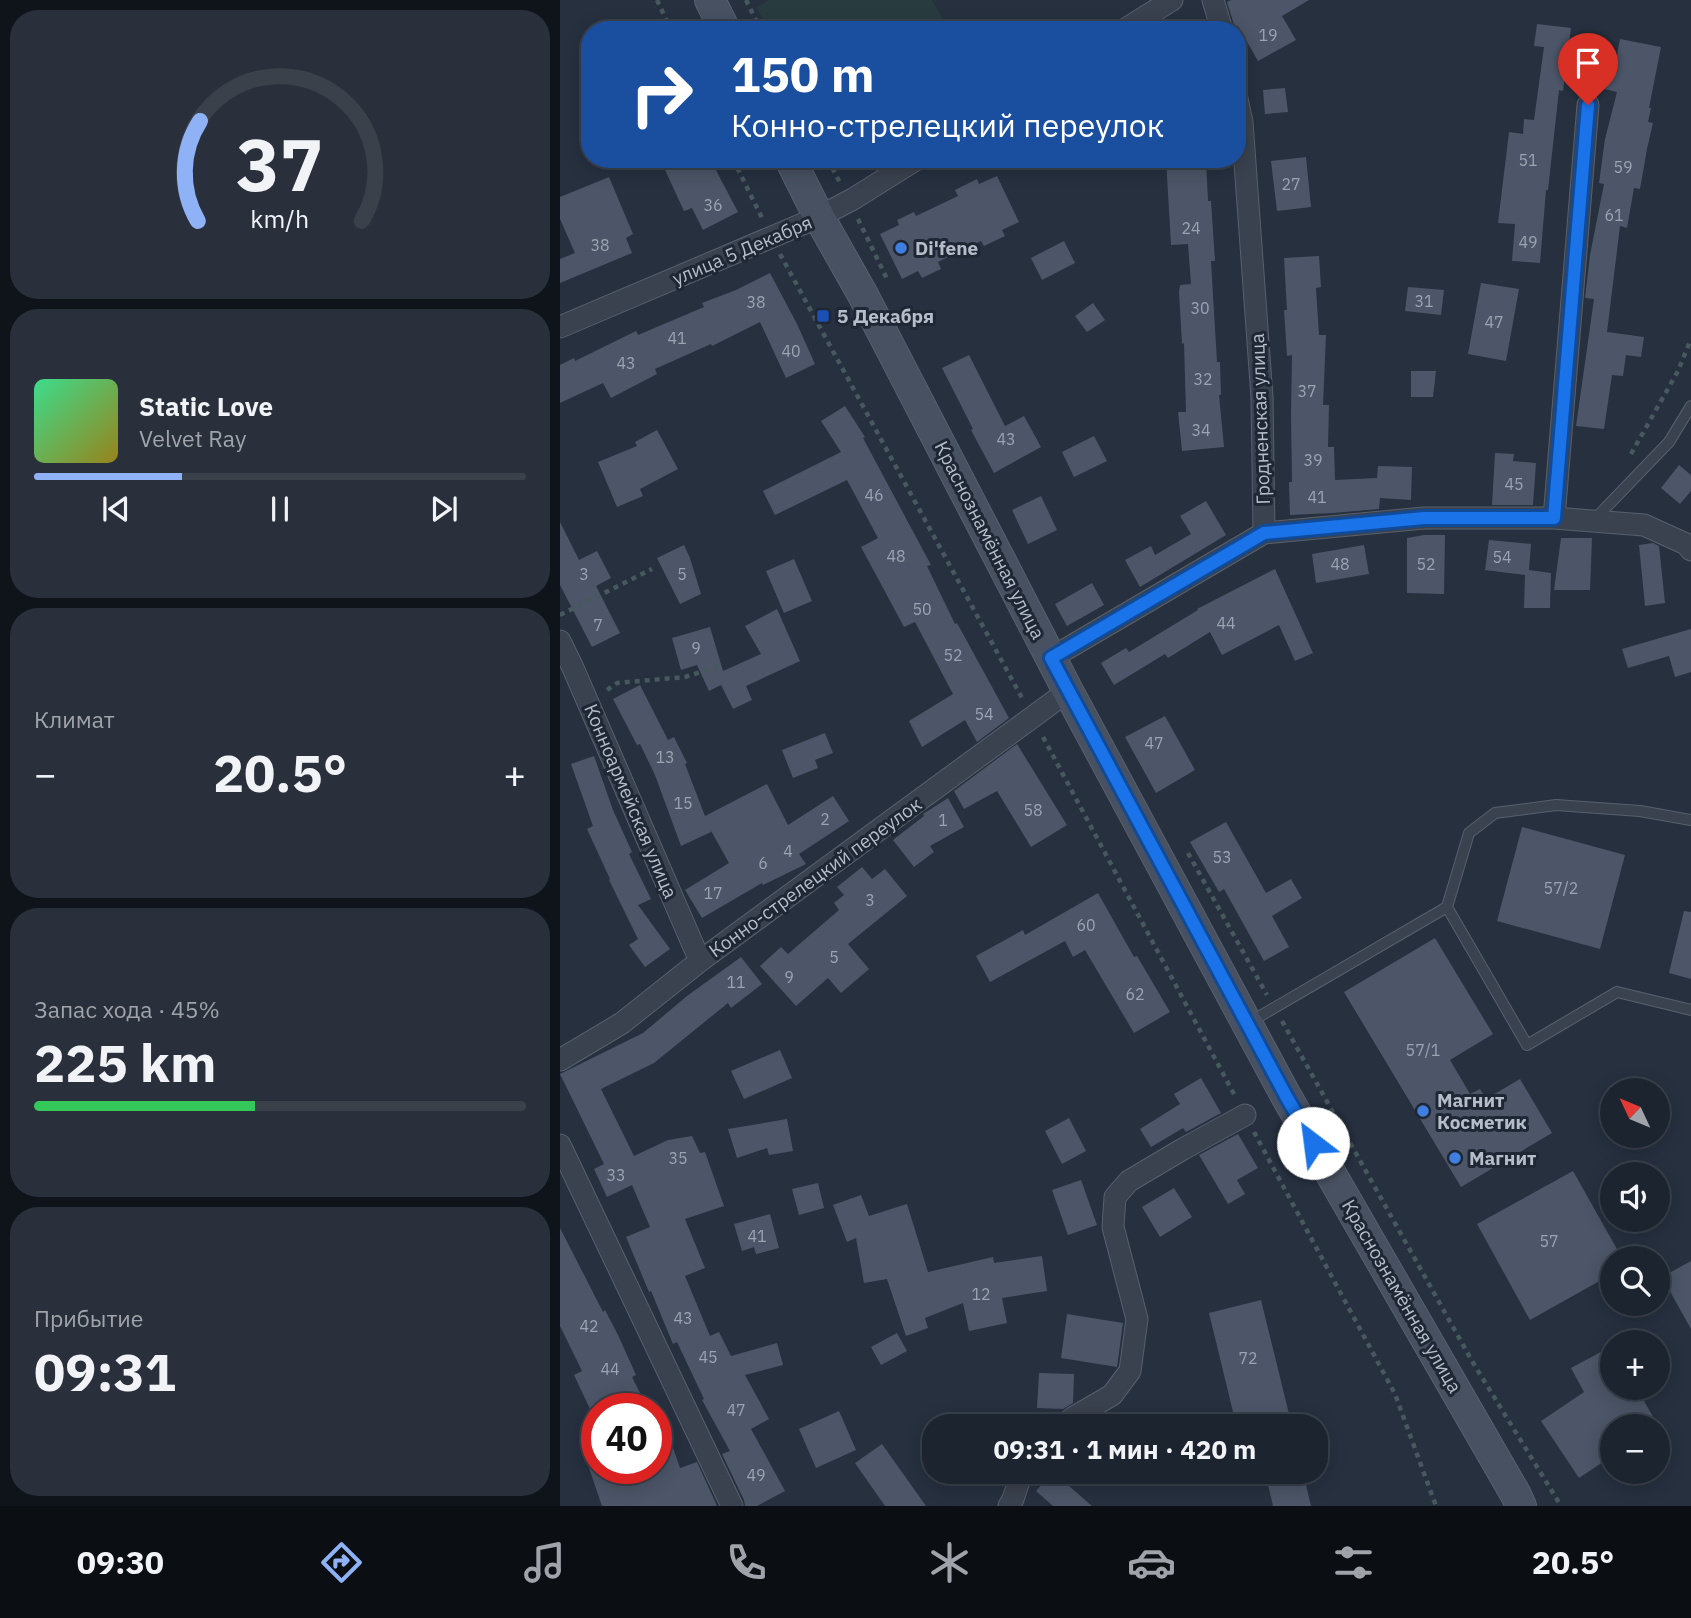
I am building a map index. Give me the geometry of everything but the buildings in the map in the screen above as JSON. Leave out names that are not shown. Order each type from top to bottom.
[{"type":"street","points":[[710,0],[720,21]]},
{"type":"street","points":[[1138,21],[1172,0]]},
{"type":"street","points":[[1213,0],[1219,21]]},
{"type":"street","points":[[1554,518],[1588,105]]},
{"type":"street","name":"Краснознамённая улица","points":[[794,168],[1068,691],[1286,1096],[1521,1506]]},
{"type":"street","name":"улица 5 Декабря","points":[[560,327],[819,217],[902,168]]},
{"type":"street","name":"Гродненская улица","points":[[1245,168],[1262,397],[1264,533],[1424,518],[1554,518],[1644,525],[1686,544],[1691,550]]},
{"type":"street","points":[[1051,658],[1264,533]]},
{"type":"street","name":"Конноармейская улица","points":[[560,641],[700,961]]},
{"type":"street","name":"Конно-стрелецкий переулок","points":[[560,1060],[622,1023],[700,961],[1068,691]]},
{"type":"street","points":[[1079,1414],[1112,1395],[1130,1371],[1137,1319],[1113,1227],[1115,1197],[1129,1181],[1245,1115]]},
{"type":"street","points":[[560,1145],[732,1506]]},
{"type":"street","points":[[1014,1504],[1020,1484]]},
{"type":"lane","points":[[1593,521],[1669,442],[1691,406]]},
{"type":"lane","points":[[1247,1023],[1447,907],[1469,833],[1494,813],[1556,805],[1640,811],[1691,820]]},
{"type":"lane","points":[[1447,907],[1527,1045],[1617,992],[1691,1010]]},
{"type":"path","points":[[657,0],[667,21]]},
{"type":"path","points":[[746,0],[756,21]]},
{"type":"path","points":[[737,168],[772,238],[1032,717]]},
{"type":"path","points":[[832,168],[893,290]]},
{"type":"path","points":[[1624,462],[1633,452],[1678,370],[1691,339]]},
{"type":"path","points":[[560,615],[652,569]]},
{"type":"path","points":[[588,701],[617,684],[685,677],[722,665]]},
{"type":"path","points":[[1187,850],[1472,1361],[1561,1506]]},
{"type":"green space","points":[[769,0],[932,0],[944,21],[764,21],[757,8]]},
{"type":"place","name":"Di'fene","points":[[901,248]]},
{"type":"place","name":"5 Декабря","points":[[823,316]]},
{"type":"place","name":"Магнит Косметик","points":[[1423,1111]]},
{"type":"place","name":"Магнит","points":[[1455,1158]]},
{"type":"route","points":[[1313,1143],[1051,658],[1264,533],[1424,518],[1554,518],[1588,105]]}]
